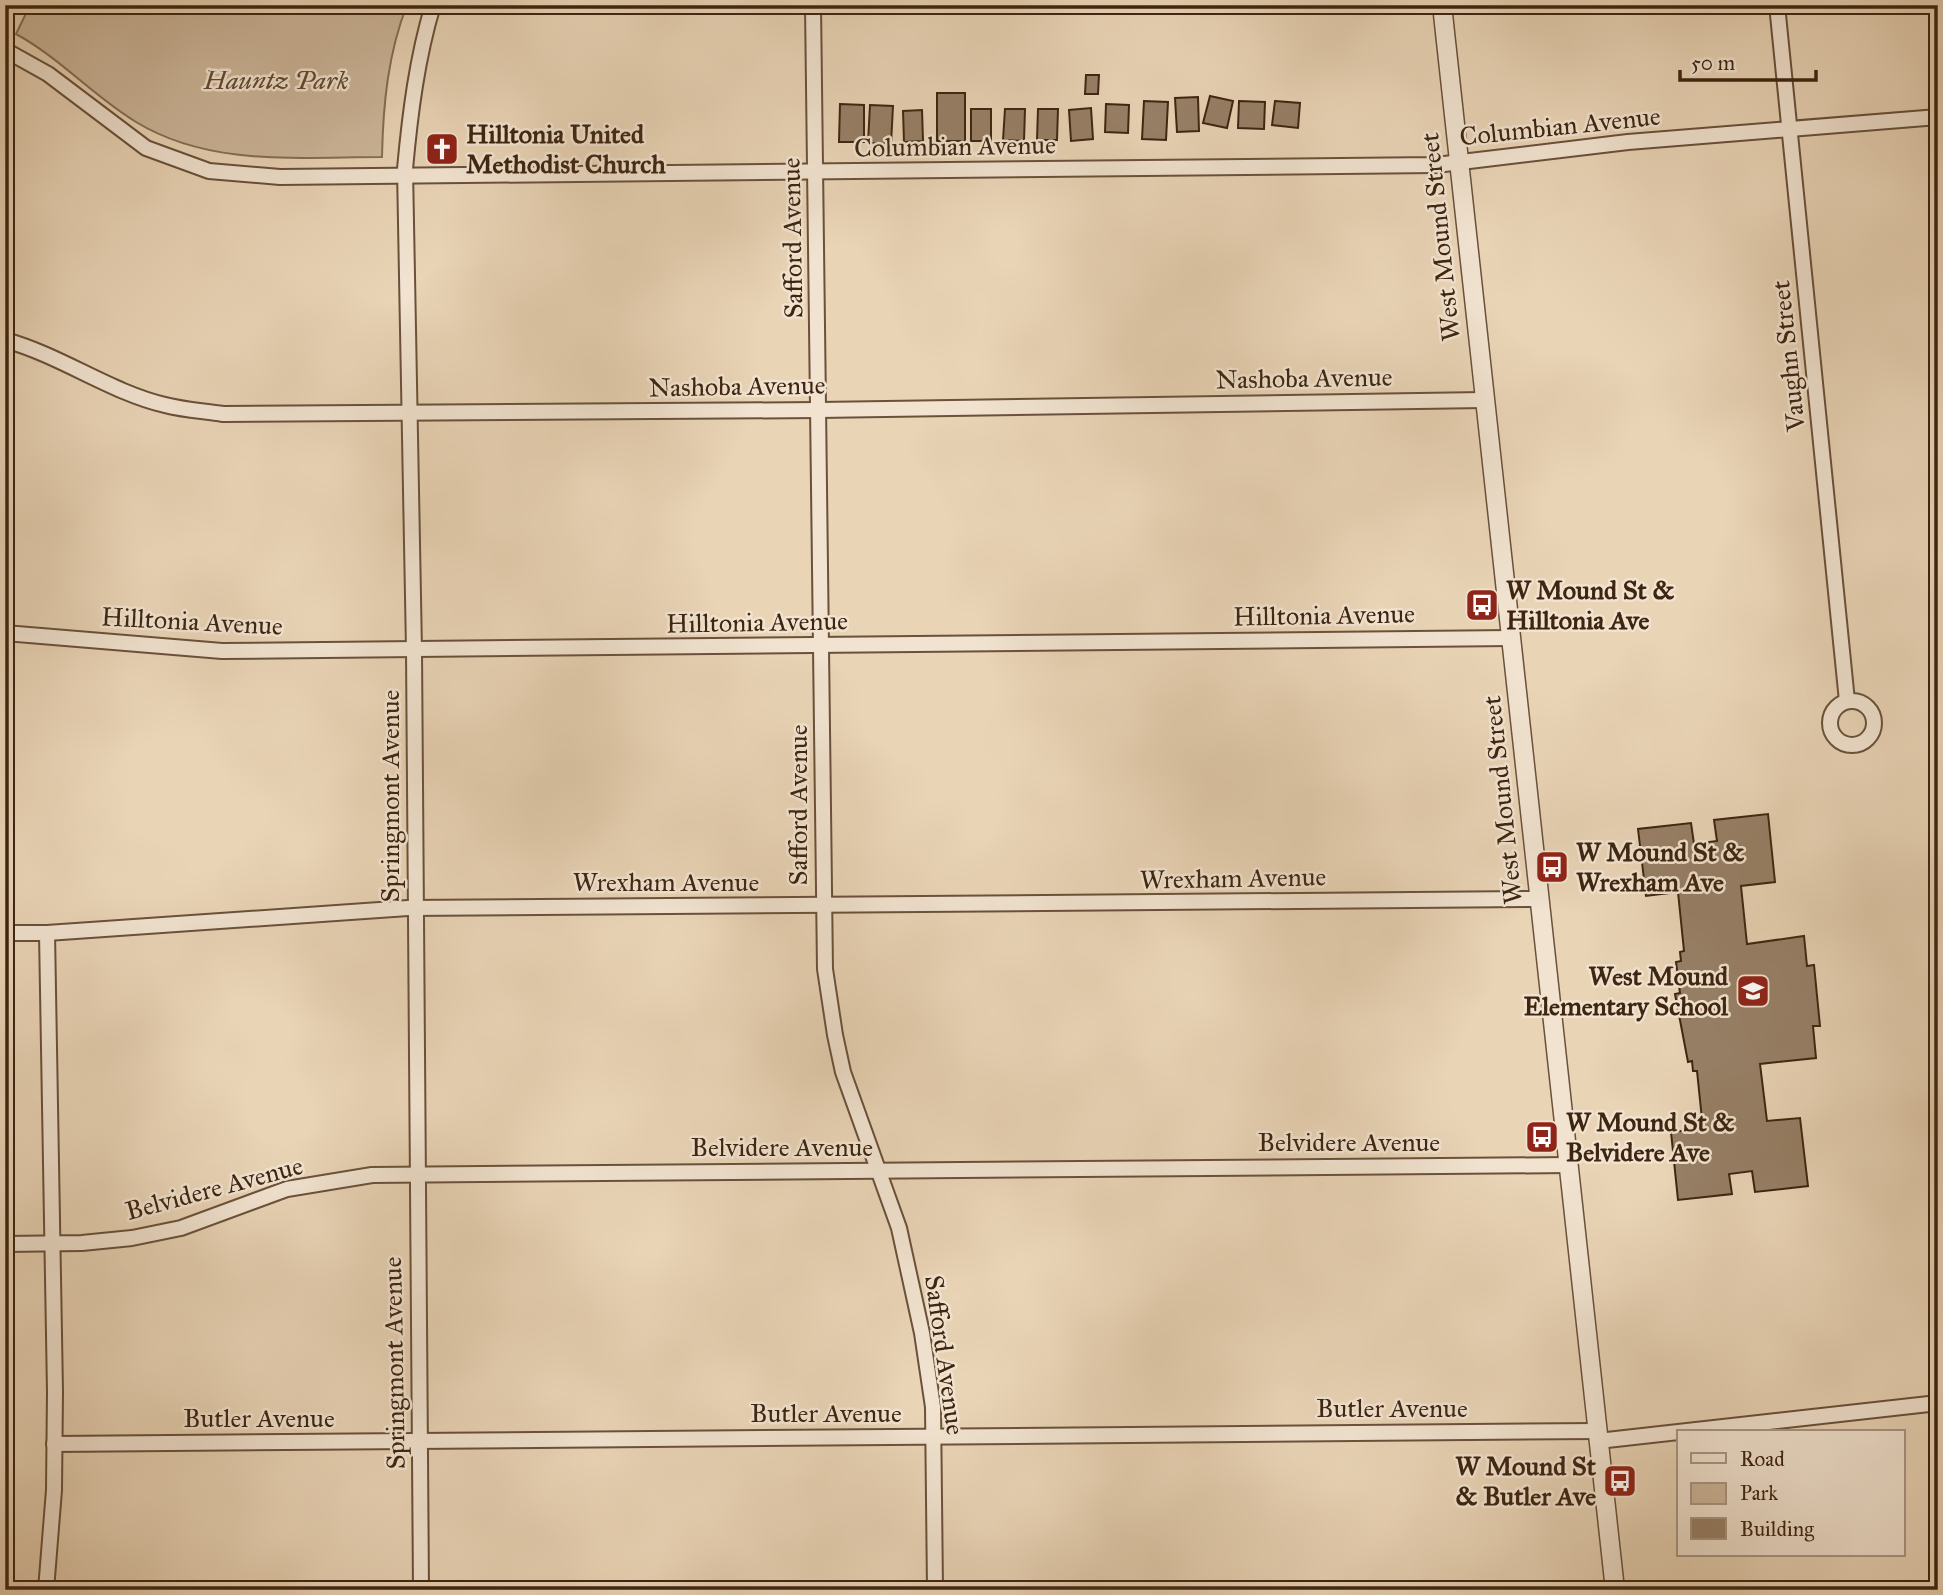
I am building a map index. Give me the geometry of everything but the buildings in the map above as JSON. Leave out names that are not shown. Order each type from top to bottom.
[{"type":"street","name":"Springmont Avenue","points":[[421,1590],[414,650],[405,177],[409,124],[426,27],[433,5]]},
{"type":"street","name":"Safford Avenue","points":[[813,5],[825,969],[835,1035],[844,1072],[899,1228],[922,1333],[933,1407],[935,1590]]},
{"type":"street","name":"West Mound Street","points":[[1442,5],[1615,1590]]},
{"type":"street","name":"Vaughn Street","points":[[1777,5],[1847,702]]},
{"type":"street","name":"Columbian Avenue","points":[[5,50],[48,74],[146,148],[209,171],[280,177],[1458,163],[1628,142],[1938,117]]},
{"type":"street","name":"Nashoba Avenue","points":[[5,340],[68,363],[116,387],[164,405],[223,414],[819,410],[1484,400]]},
{"type":"street","name":"Hilltonia Avenue","points":[[5,633],[222,651],[1511,638]]},
{"type":"street","name":"Wrexham Avenue","points":[[5,933],[47,933],[415,908],[1538,899]]},
{"type":"street","points":[[46,1590],[54,1490],[47,933]]},
{"type":"street","name":"Belvidere Avenue","points":[[5,1244],[82,1243],[132,1238],[181,1228],[287,1189],[372,1175],[1569,1165]]},
{"type":"street","name":"Butler Avenue","points":[[54,1444],[933,1437],[1598,1436],[1938,1403]]},
{"type":"green space","name":"Hauntz Park","points":[[30,5],[407,5],[395,42],[388,80],[382,157],[287,158],[224,153],[164,136],[120,112],[47,54],[16,34]]},
{"type":"place","name":"Hilltonia United Methodist Church","points":[[442,149]]},
{"type":"place","name":"W Mound St & Hilltonia Ave","points":[[1482,605]]},
{"type":"place","name":"W Mound St & Wrexham Ave","points":[[1552,867]]},
{"type":"place","name":"West Mound Elementary School","points":[[1753,991]]},
{"type":"place","name":"W Mound St & Belvidere Ave","points":[[1542,1137]]},
{"type":"place","name":"W Mound St & Butler Ave","points":[[1620,1481]]}]
